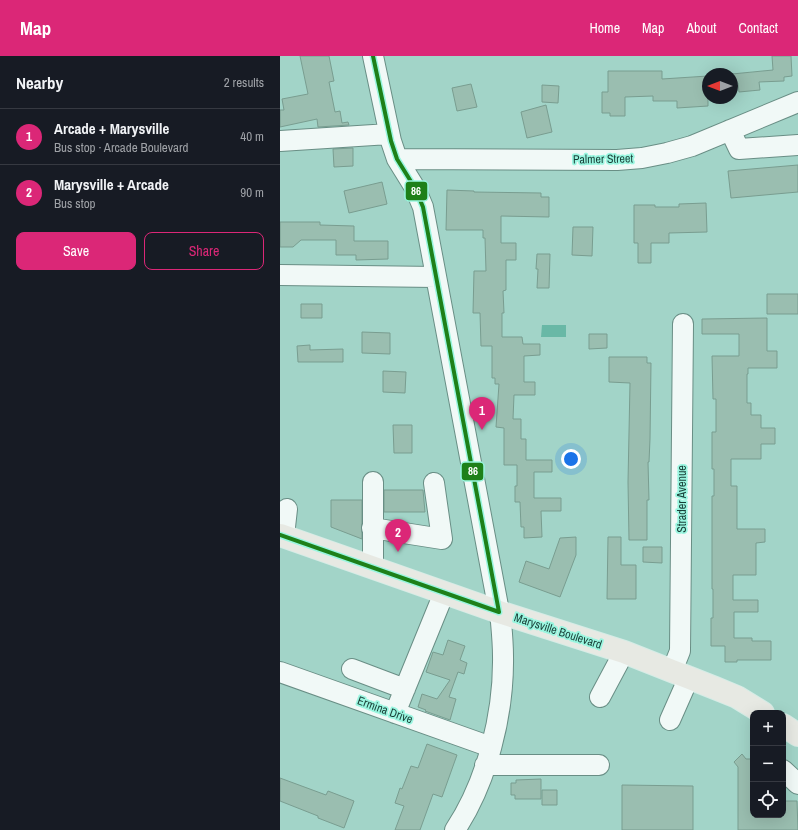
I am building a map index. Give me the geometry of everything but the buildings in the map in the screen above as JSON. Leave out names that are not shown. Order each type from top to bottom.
[{"type":"main road","name":"Marysville Boulevard","points":[[282,535],[499,612],[624,652],[737,697],[758,710]]},
{"type":"street","points":[[373,56],[389,134],[397,159],[415,188],[423,207],[501,622],[503,656],[502,691],[496,724],[488,756],[474,795],[455,830]]},
{"type":"street","name":"Palmer Street","points":[[397,159],[617,160],[642,158],[692,146],[798,102]]},
{"type":"street","points":[[730,130],[739,149],[798,145]]},
{"type":"street","points":[[280,141],[389,134]]},
{"type":"street","points":[[280,275],[436,277]]},
{"type":"street","name":"Strader Avenue","points":[[670,720],[680,674],[683,324]]},
{"type":"street","points":[[373,482],[373,567]]},
{"type":"street","points":[[372,528],[442,540],[434,483]]},
{"type":"street","points":[[282,535],[287,509]]},
{"type":"street","points":[[395,713],[444,593]]},
{"type":"street","points":[[600,697],[624,652]]},
{"type":"street","points":[[352,669],[405,689]]},
{"type":"street","name":"Ermina Drive","points":[[280,672],[395,713],[488,756],[598,765]]},
{"type":"street","points":[[786,773],[798,784]]},
{"type":"street","points":[[786,792],[798,790]]},
{"type":"shaded area","points":[[542,325],[566,325],[566,337],[541,337]]},
{"type":"transit line","name":"86","points":[[373,56],[391,141],[397,159],[415,188],[423,207],[499,612]]},
{"type":"transit line","name":"86","points":[[280,535],[499,612]]},
{"type":"place","name":"Arcade + Marysville","points":[[482,430]]},
{"type":"place","name":"Marysville + Arcade","points":[[398,552]]}]
